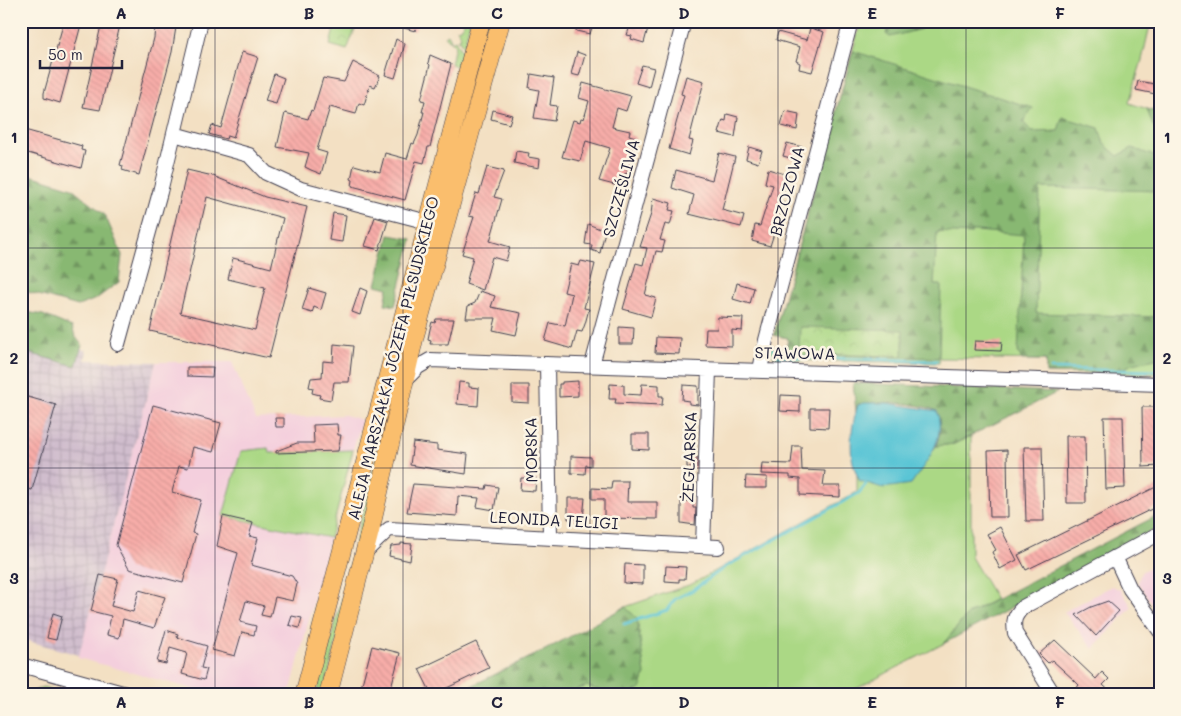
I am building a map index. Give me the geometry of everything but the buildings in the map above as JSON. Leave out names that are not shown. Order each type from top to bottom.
[{"type":"main road","name":"ALEJA MARSZAŁKA JÓZEFA PIŁSUDSKIEGO","points":[[304,695],[481,21]]},
{"type":"main road","name":"ALEJA MARSZAŁKA JÓZEFA PIŁSUDSKIEGO","points":[[328,695],[378,500],[415,335],[501,21]]},
{"type":"street","points":[[118,344],[174,134],[201,21]]},
{"type":"street","name":"SZCZĘŚLIWA","points":[[592,365],[684,21]]},
{"type":"street","name":"BRZOZOWA","points":[[760,370],[766,340],[851,21]]},
{"type":"street","points":[[174,134],[249,155],[266,173],[301,189],[428,222]]},
{"type":"street","points":[[404,382],[418,367],[430,360],[422,350],[415,335]]},
{"type":"street","name":"STAWOWA","points":[[430,360],[709,370],[846,372],[1160,384]]},
{"type":"street","name":"MORSKA","points":[[547,364],[550,536]]},
{"type":"street","name":"ŻEGLARSKA","points":[[703,546],[709,370]]},
{"type":"street","points":[[365,552],[389,529],[378,500]]},
{"type":"street","name":"LEONIDA TELIGI","points":[[389,529],[430,533],[550,536],[718,547]]},
{"type":"street","points":[[1054,695],[1015,632],[1013,622],[1016,614],[1023,607],[1160,534]]},
{"type":"street","points":[[1115,557],[1130,588],[1160,631]]},
{"type":"street","points":[[21,665],[130,695]]},
{"type":"shaded area","points":[[21,330],[87,351],[85,360],[156,362],[79,655],[21,639]]},
{"type":"shaded area","points":[[156,362],[232,362],[256,419],[345,415],[362,420],[353,450],[270,453],[241,451],[224,516],[330,538],[291,689],[279,695],[215,695],[78,658]]},
{"type":"shaded area","points":[[1160,562],[1160,617],[1138,583],[1141,572]]},
{"type":"shaded area","points":[[1112,586],[1121,590],[1132,607],[1093,649],[1064,612]]},
{"type":"green space","points":[[336,21],[352,21],[357,24],[347,50],[330,45]]},
{"type":"green space","points":[[465,21],[470,21],[464,47],[458,39],[461,37],[457,29]]},
{"type":"green space","points":[[487,21],[494,21],[323,695],[316,695],[343,595],[400,353]]},
{"type":"green space","points":[[861,21],[1151,21],[1129,103],[1160,113],[1160,374],[1046,373],[1046,360],[940,358],[939,363],[777,360],[770,352],[771,346],[786,350],[788,338],[774,335]]},
{"type":"green space","points":[[890,21],[916,21],[921,29],[890,37],[886,34]]},
{"type":"green space","points":[[448,34],[452,42],[455,40],[462,53],[459,67],[451,64],[455,45],[445,36]]},
{"type":"green space","points":[[853,51],[1033,108],[1023,122],[1032,132],[1058,131],[1062,117],[1099,128],[1104,144],[1118,156],[1132,148],[1160,158],[1160,191],[1040,188],[1036,313],[1160,317],[1160,358],[1132,364],[1114,374],[1046,373],[1046,360],[1022,360],[1018,352],[1024,235],[976,231],[971,231],[971,234],[937,232],[934,285],[941,285],[939,358],[786,354],[788,338],[774,335]]},
{"type":"green space","points":[[1147,109],[1160,113],[1160,128],[1153,126]]},
{"type":"green space","points":[[21,172],[72,188],[105,215],[122,255],[119,282],[96,299],[78,306],[21,290]]},
{"type":"green space","points":[[389,235],[412,239],[395,306],[385,304],[388,288],[376,285]]},
{"type":"green space","points":[[21,311],[43,315],[72,327],[75,336],[82,345],[76,366],[21,351]]},
{"type":"green space","points":[[800,327],[903,330],[903,356],[799,354]]},
{"type":"green space","points":[[853,383],[1058,392],[954,444],[936,446],[940,428],[937,411],[909,404],[866,403],[858,405],[856,412]]},
{"type":"green space","points":[[971,436],[971,557],[996,599],[968,614],[943,644],[844,695],[547,695],[603,619],[625,607],[692,584],[857,492],[857,475],[860,481],[911,484],[936,446],[954,444]]},
{"type":"green space","points":[[268,448],[270,453],[353,450],[330,538],[223,516],[241,451]]},
{"type":"green space","points":[[1160,514],[1160,527],[943,644],[968,614]]},
{"type":"green space","points":[[625,607],[637,618],[645,674],[640,690],[613,694],[587,686],[574,691],[574,695],[453,695],[545,650]]},
{"type":"green space","points":[[43,687],[71,695],[25,695]]},
{"type":"water","points":[[864,403],[887,403],[937,411],[939,431],[937,441],[929,458],[911,484],[883,488],[860,481],[853,463],[851,444],[853,424],[858,405]]},
{"type":"waterway","points":[[773,349],[779,357],[937,361]]},
{"type":"waterway","points":[[1051,369],[1160,371]]},
{"type":"waterway","points":[[624,624],[667,610],[675,599],[693,590],[725,567],[859,493],[866,484]]}]
